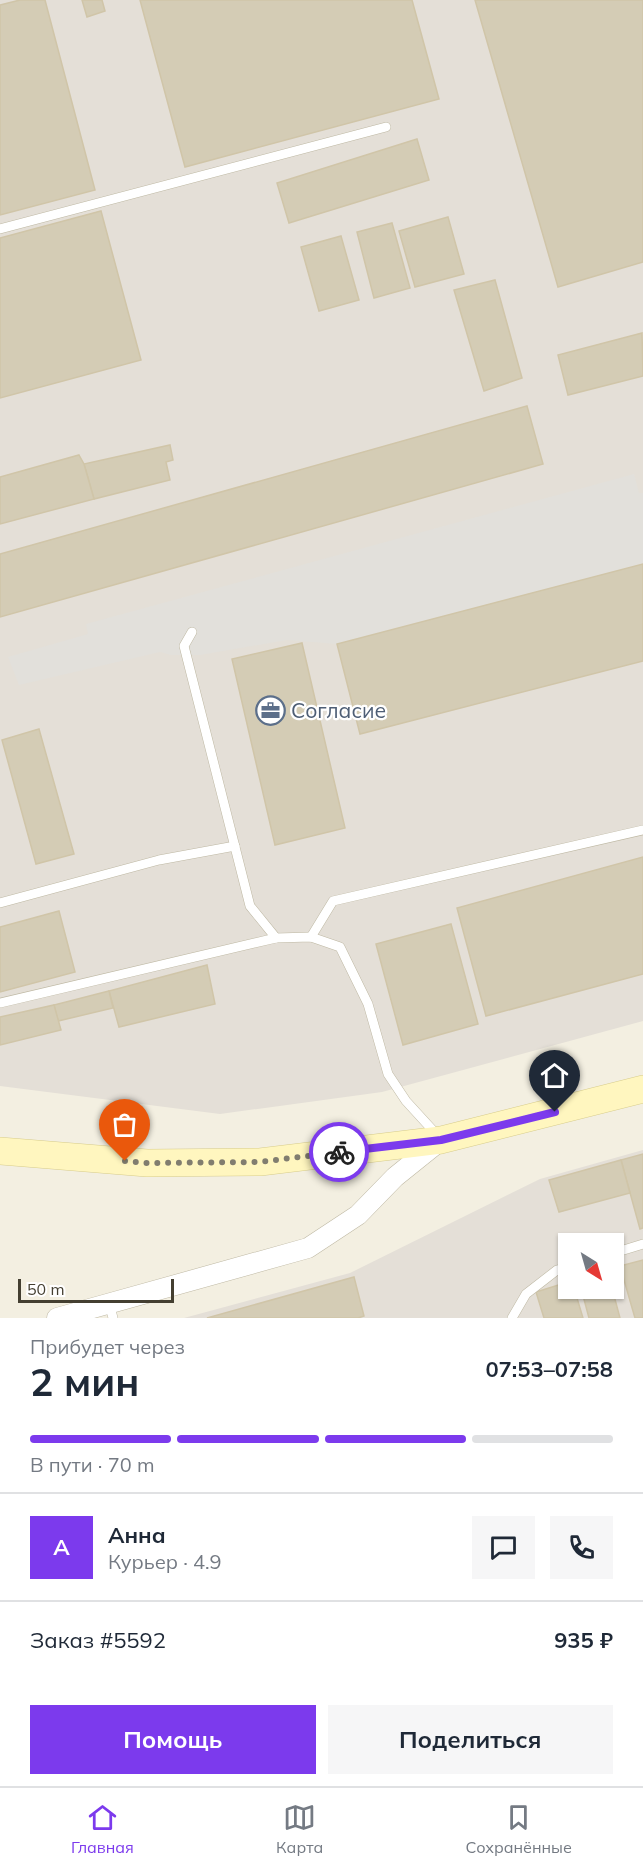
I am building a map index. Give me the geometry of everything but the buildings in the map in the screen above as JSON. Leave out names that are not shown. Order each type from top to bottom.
[{"type":"main road","points":[[0,1151],[147,1163],[260,1162],[441,1140],[643,1089]]},
{"type":"street","points":[[57,1318],[111,1311],[308,1248],[358,1215],[395,1177],[441,1140]]},
{"type":"lane","points":[[0,229],[386,127]]},
{"type":"lane","points":[[192,632],[184,646],[250,906],[276,938]]},
{"type":"lane","points":[[310,937],[333,901],[643,830]]},
{"type":"lane","points":[[0,903],[159,860],[235,846]]},
{"type":"lane","points":[[0,1003],[276,938],[310,937],[340,947],[368,1004],[388,1074],[406,1101],[441,1140]]},
{"type":"lane","points":[[624,1250],[643,1244]]},
{"type":"lane","points":[[512,1318],[526,1294],[558,1270]]},
{"type":"shaded area","points":[[0,0],[643,0],[643,1021],[382,1092],[220,1114],[0,1086]]},
{"type":"shaded area","points":[[634,474],[639,493],[643,493],[643,564],[337,644],[287,640],[200,655],[171,655],[160,652],[19,685],[8,657],[88,634],[86,624]]},
{"type":"shaded area","points":[[643,1150],[643,1318],[184,1318],[350,1273],[540,1179]]},
{"type":"way so far","points":[[125,1161],[147,1163],[260,1162],[339,1152]]},
{"type":"place","name":"Согласие","points":[[270,711]]},
{"type":"route","points":[[339,1152],[441,1140],[555,1112]]}]
